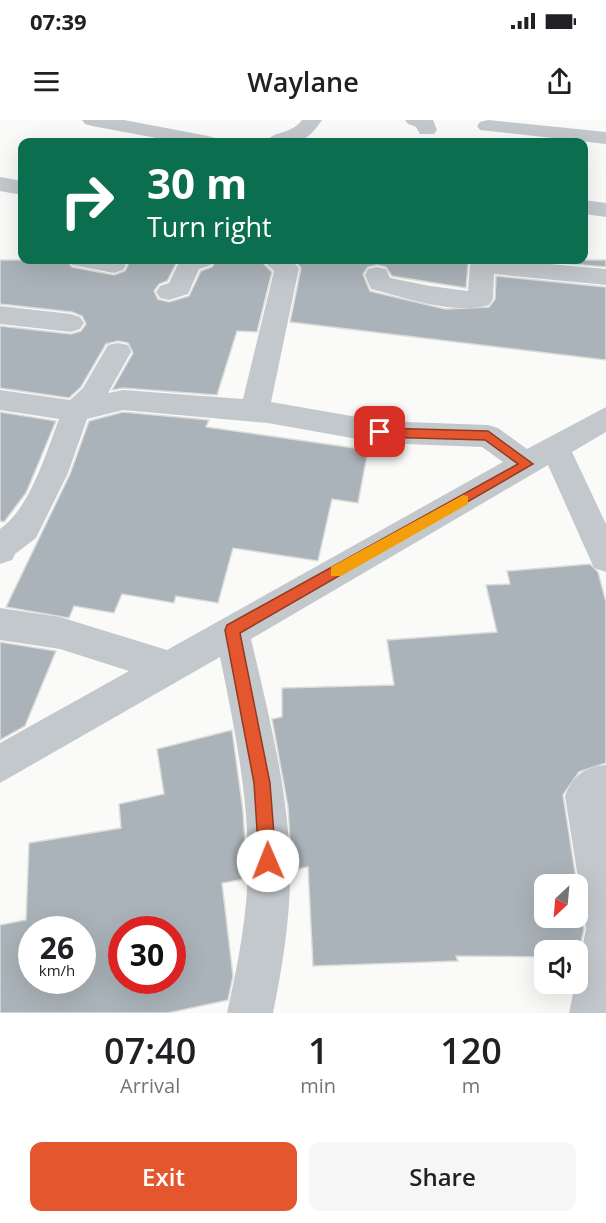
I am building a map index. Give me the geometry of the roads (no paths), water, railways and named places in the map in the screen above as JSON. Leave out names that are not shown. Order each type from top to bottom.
[{"type":"street","points":[[92,120],[185,138]]},
{"type":"street","points":[[201,138],[204,120]]},
{"type":"street","points":[[288,138],[303,133],[312,120]]},
{"type":"street","points":[[487,126],[517,135],[606,138]]},
{"type":"street","points":[[0,184],[18,187]]},
{"type":"street","points":[[588,208],[606,210]]},
{"type":"street","points":[[107,264],[114,265]]},
{"type":"street","points":[[168,292],[179,288],[189,264]]},
{"type":"street","points":[[255,411],[287,268],[280,264]]},
{"type":"street","points":[[377,275],[380,283],[466,300],[480,299],[482,265],[606,277]]},
{"type":"street","points":[[0,315],[71,323]]},
{"type":"street","points":[[0,550],[3,544],[25,529],[53,473],[76,411],[93,395],[118,352]]},
{"type":"street","points":[[0,400],[76,411],[123,400],[255,411],[380,432],[488,436],[527,464]]},
{"type":"street","points":[[0,764],[606,418]]},
{"type":"street","points":[[555,448],[606,558]]},
{"type":"street","points":[[0,624],[60,633],[168,667]]},
{"type":"street","points":[[232,630],[262,783],[268,843],[260,966],[250,1013]]},
{"type":"street","points":[[606,785],[595,786],[585,796],[606,926]]},
{"type":"street","points":[[592,1013],[606,932]]}]
